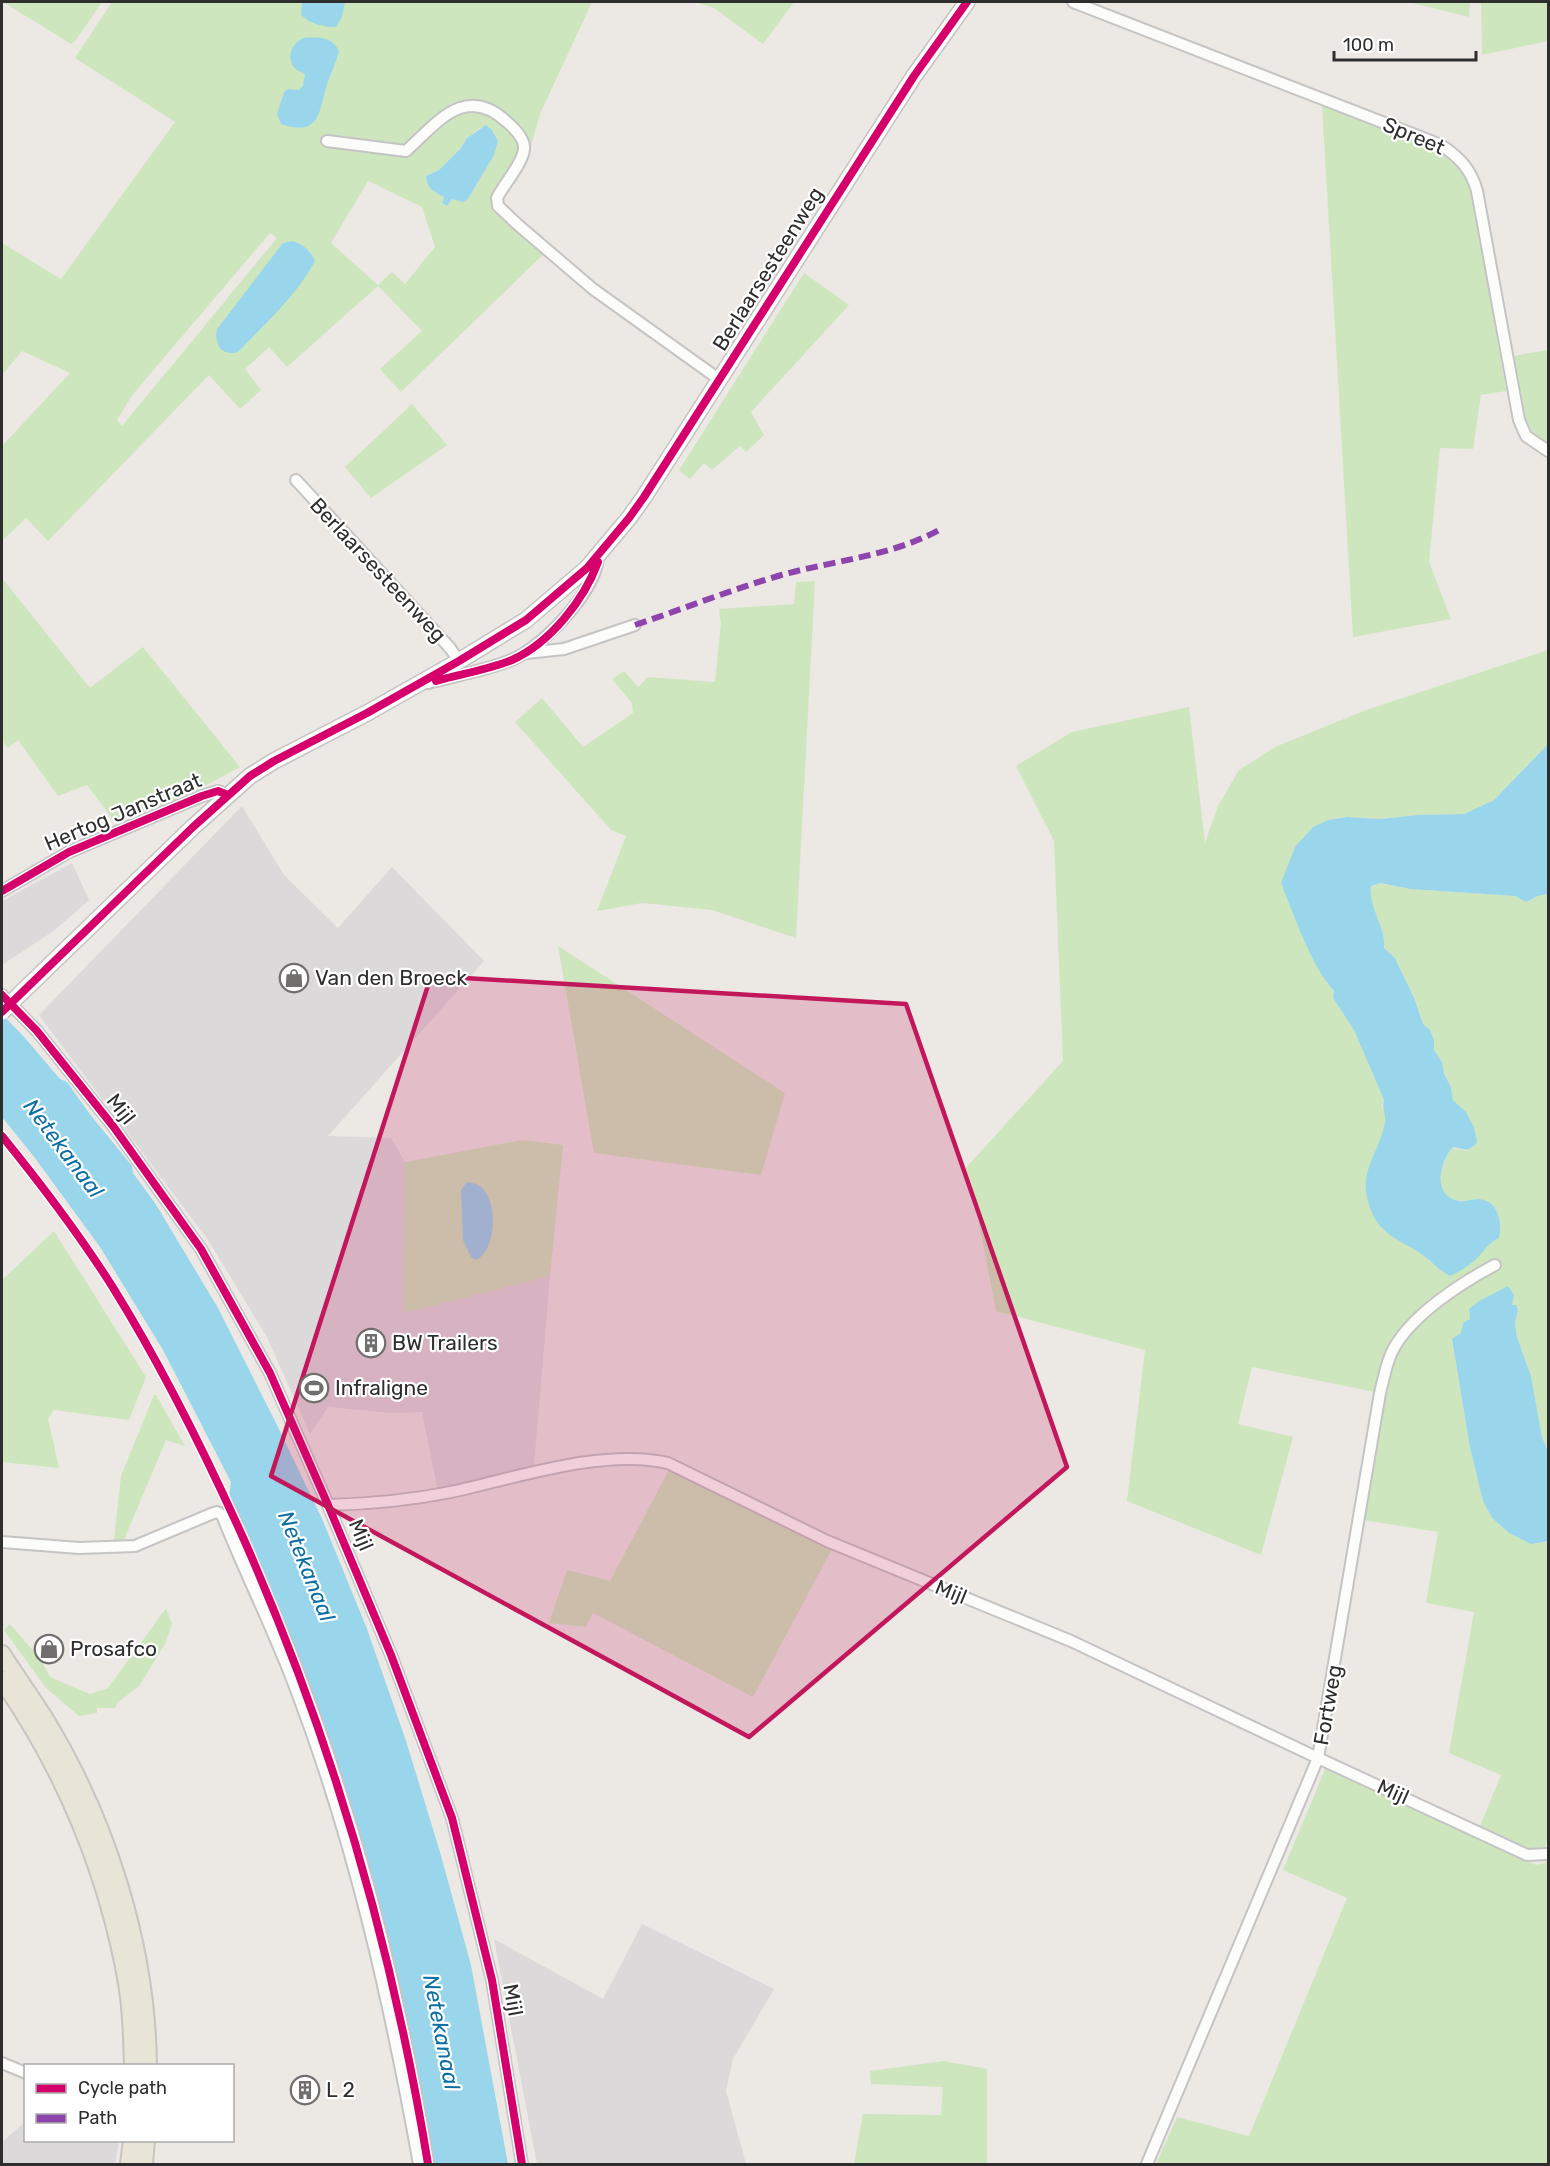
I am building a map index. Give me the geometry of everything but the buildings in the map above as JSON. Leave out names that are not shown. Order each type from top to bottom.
[{"type":"main road","points":[[2,1654],[56,1739],[102,1839],[135,1948],[142,1985],[148,2064]]},
{"type":"main road","points":[[2,1680],[54,1767],[91,1850],[121,1951],[128,1986],[133,2064]]},
{"type":"main road","points":[[129,2164],[132,2142]]},
{"type":"main road","points":[[144,2164],[146,2142]]},
{"type":"street","name":"Berlaarsesteenweg","points":[[2,1012],[250,776],[459,661],[526,620],[569,585],[598,555],[634,511],[914,76],[967,2]]},
{"type":"street","name":"Spreet","points":[[1073,2],[1441,145],[1458,157],[1471,174],[1477,190],[1521,429],[1526,436],[1548,451]]},
{"type":"street","name":"Berlaarsesteenweg","points":[[327,141],[406,151],[456,108],[467,105],[480,106],[506,120],[524,142],[524,148],[522,157],[497,198],[498,206],[593,290],[720,380]]},
{"type":"street","name":"Berlaarsesteenweg","points":[[296,480],[443,640],[459,661]]},
{"type":"street","name":"Berlaarsesteenweg","points":[[413,687],[501,664],[526,653],[565,619],[583,593],[598,563],[598,555]]},
{"type":"street","name":"Berlaarsesteenweg","points":[[526,653],[564,649],[635,625]]},
{"type":"street","name":"Hertog Janstraat","points":[[2,891],[69,852],[202,796],[218,791],[228,795]]},
{"type":"street","name":"Mijl","points":[[2,995],[37,1031],[113,1126],[201,1249],[270,1372],[391,1655],[452,1818],[492,1980],[522,2164]]},
{"type":"street","name":"Fortweg","points":[[1147,2164],[1318,1758],[1387,1363],[1400,1339],[1424,1314],[1468,1279],[1495,1264]]},
{"type":"street","name":"Mijl","points":[[328,1504],[431,1496],[535,1472],[601,1462],[640,1460],[668,1463],[826,1540],[1062,1637],[1527,1854],[1548,1854]]},
{"type":"street","points":[[229,1507],[296,1665],[341,1794],[368,1883],[399,2008],[428,2164]]},
{"type":"street","points":[[2,1542],[79,1548],[135,1546],[211,1514],[217,1512],[222,1515],[298,1694],[341,1822],[381,1968],[419,2164]]},
{"type":"street","points":[[2,2064],[24,2072]]},
{"type":"highlighted area","points":[[431,976],[906,1004],[1067,1467],[749,1737],[271,1476]]},
{"type":"shaded area","points":[[242,806],[284,875],[338,928],[392,867],[484,961],[328,1136],[391,1138],[405,1162],[405,1312],[550,1276],[534,1465],[438,1491],[422,1412],[392,1413],[328,1407],[310,1434],[267,1337],[208,1240],[39,1015]]},
{"type":"shaded area","points":[[72,863],[89,900],[55,930],[2,965],[2,901]]},
{"type":"shaded area","points":[[642,1924],[774,1989],[733,2059],[726,2091],[746,2164],[537,2164],[494,1939],[603,1999]]},
{"type":"shaded area","points":[[24,2123],[24,2142],[119,2142],[115,2164],[2,2164],[2,2142]]},
{"type":"green space","points":[[3,2],[102,2],[71,44]]},
{"type":"green space","points":[[112,2],[592,2],[540,114],[530,149],[500,197],[501,204],[550,248],[401,392],[380,369],[422,331],[378,286],[287,367],[269,347],[245,369],[261,390],[240,409],[209,375],[48,541],[26,518],[2,541],[2,446],[70,373],[22,351],[2,375],[2,243],[61,279],[175,122],[75,58]],"holes":[[[480,128],[492,130],[498,141],[482,174],[473,191],[463,202],[454,199],[442,203],[444,197],[429,187],[426,176],[439,170],[461,148],[467,138]],[[368,181],[422,207],[435,247],[405,284],[392,272],[378,285],[331,243]],[[270,233],[277,238],[122,426],[117,420],[133,394]]]},
{"type":"green space","points":[[695,2],[794,2],[763,44],[714,8]]},
{"type":"green space","points":[[1408,2],[1470,2],[1469,17]]},
{"type":"green space","points":[[1481,2],[1548,2],[1548,41],[1482,55]]},
{"type":"green space","points":[[1322,105],[1444,154],[1454,160],[1471,186],[1506,391],[1481,395],[1473,449],[1440,448],[1429,562],[1451,619],[1353,637]]},
{"type":"green space","points":[[804,273],[849,305],[751,412],[764,435],[746,452],[740,446],[712,470],[704,463],[690,479],[679,470]]},
{"type":"green space","points":[[1548,350],[1548,443],[1535,437],[1526,419],[1513,356]]},
{"type":"green space","points":[[412,404],[447,445],[371,498],[345,467]]},
{"type":"green space","points":[[2,578],[90,688],[143,647],[240,767],[179,800],[114,821],[87,785],[58,796],[18,740],[8,748],[2,741]]},
{"type":"green space","points":[[815,581],[796,938],[712,910],[642,903],[597,911],[626,836],[611,830],[515,722],[542,698],[583,747],[633,713],[632,703],[612,679],[624,671],[638,687],[648,677],[715,682],[721,624],[719,609],[794,604],[796,582]]},
{"type":"green space","points":[[1548,650],[1548,744],[1494,800],[1464,814],[1380,819],[1347,817],[1328,820],[1313,827],[1294,917],[1317,966],[1334,991],[1333,998],[1354,1030],[1384,1100],[1382,1106],[1387,1118],[1373,1156],[1367,1196],[1381,1227],[1424,1255],[1443,1272],[1479,1256],[1487,1244],[1499,1238],[1498,1213],[1485,1200],[1459,1201],[1450,1198],[1441,1186],[1440,1178],[1444,1161],[1452,1147],[1467,1151],[1466,1112],[1453,1100],[1442,1062],[1434,1050],[1434,1040],[1423,1024],[1415,1000],[1395,958],[1384,948],[1370,897],[1371,886],[1379,883],[1410,889],[1515,896],[1526,902],[1548,894],[1548,1451],[1542,1437],[1531,1376],[1517,1337],[1515,1323],[1518,1310],[1469,1309],[1470,1319],[1461,1333],[1452,1340],[1470,1448],[1483,1501],[1492,1518],[1509,1533],[1531,1544],[1548,1541],[1548,1835],[1545,1851],[1532,1850],[1480,1826],[1501,1775],[1449,1753],[1474,1612],[1426,1603],[1438,1532],[1363,1520],[1380,1393],[1252,1367],[1238,1424],[1293,1437],[1261,1555],[1127,1501],[1145,1350],[996,1311],[971,1182],[965,1169],[1063,1061],[1054,841],[1016,766],[1072,732],[1189,707],[1205,843],[1218,806],[1239,770],[1275,747],[1366,710]]},
{"type":"green space","points":[[558,946],[785,1093],[761,1175],[594,1153]]},
{"type":"green space","points":[[522,1140],[563,1145],[550,1276],[404,1313],[405,1162]]},
{"type":"green space","points":[[54,1231],[146,1377],[129,1420],[54,1410],[48,1419],[59,1468],[2,1462],[2,1280]]},
{"type":"green space","points":[[154,1395],[185,1446],[166,1440],[124,1540],[114,1540],[121,1476]]},
{"type":"green space","points":[[669,1470],[832,1549],[753,1697],[593,1613],[586,1627],[549,1623],[567,1570],[610,1581]]},
{"type":"green space","points":[[166,1608],[172,1624],[165,1644],[139,1686],[117,1703],[115,1708],[97,1708],[97,1713],[79,1716],[46,1688],[4,1630],[10,1624],[41,1660],[50,1677],[90,1694],[108,1688]]},
{"type":"green space","points":[[1326,1767],[1536,1865],[1548,1862],[1548,2164],[1156,2164],[1177,2117],[1249,2136],[1347,1898],[1283,1870]]},
{"type":"green space","points":[[944,2061],[987,2069],[987,2164],[854,2164],[863,2114],[941,2115],[943,2087],[871,2084],[870,2071]]},
{"type":"water","points":[[302,2],[345,2],[342,17],[336,27],[309,21],[301,15]]},
{"type":"water","points":[[304,38],[329,40],[339,51],[315,121],[303,128],[281,124],[277,114],[284,92],[288,89],[299,90],[303,86],[305,74],[294,68],[290,58],[294,46]]},
{"type":"water","points":[[486,125],[498,141],[494,155],[468,199],[463,202],[452,199],[447,206],[442,203],[444,197],[429,187],[426,176],[439,170],[461,148],[467,138]]},
{"type":"water","points":[[293,241],[306,248],[315,261],[308,274],[280,309],[238,352],[223,351],[218,344],[217,329],[283,243]]},
{"type":"water","points":[[1548,744],[1548,894],[1526,902],[1515,896],[1410,889],[1380,883],[1371,886],[1372,902],[1382,932],[1384,948],[1395,958],[1415,1000],[1423,1024],[1430,1030],[1434,1040],[1434,1050],[1442,1062],[1453,1100],[1466,1112],[1474,1127],[1477,1142],[1474,1145],[1469,1149],[1453,1147],[1448,1153],[1442,1169],[1442,1186],[1450,1198],[1459,1201],[1485,1200],[1498,1213],[1499,1238],[1490,1243],[1470,1264],[1450,1276],[1419,1252],[1386,1232],[1372,1212],[1366,1192],[1366,1180],[1385,1123],[1384,1100],[1354,1030],[1333,998],[1334,991],[1318,968],[1297,925],[1281,883],[1295,847],[1313,827],[1328,820],[1347,817],[1380,819],[1464,814],[1494,800]]},
{"type":"water","name":"Netekanaal","points":[[2,1014],[60,1079],[67,1082],[132,1166],[133,1173],[155,1203],[218,1308],[323,1521],[367,1629],[406,1741],[440,1852],[471,1965],[508,2164],[432,2164],[334,1758],[291,1639],[229,1497],[231,1482],[163,1350],[100,1247],[2,1117]]},
{"type":"water","points":[[467,1182],[480,1186],[487,1194],[492,1214],[493,1225],[488,1246],[483,1255],[476,1260],[471,1257],[463,1240],[461,1190]]},
{"type":"water","points":[[1508,1286],[1514,1295],[1512,1305],[1516,1305],[1518,1310],[1515,1323],[1517,1337],[1531,1376],[1542,1437],[1548,1451],[1548,1541],[1531,1544],[1509,1533],[1492,1518],[1483,1501],[1470,1448],[1452,1339],[1461,1333],[1463,1323],[1470,1319],[1469,1309],[1479,1301]]},
{"type":"marked path","points":[[635,625],[778,576],[902,546],[941,529]]},
{"type":"cycle path","points":[[2,1012],[193,827],[250,776],[274,761],[367,713],[526,620],[587,568],[644,497],[914,76],[967,2]]},
{"type":"cycle path","points":[[436,681],[512,660],[540,643],[575,605],[598,562]]},
{"type":"cycle path","points":[[2,891],[69,852],[202,796],[218,791],[228,795]]},
{"type":"cycle path","points":[[2,995],[37,1031],[113,1126],[201,1249],[270,1373],[391,1655],[452,1818],[492,1980],[522,2164]]},
{"type":"cycle path","points":[[2,1136],[86,1247],[149,1348],[215,1477],[277,1617],[332,1770],[378,1926],[414,2084],[428,2164]]},
{"type":"place","name":"Van den Broeck","points":[[294,978]]},
{"type":"place","name":"BW Trailers","points":[[371,1343]]},
{"type":"place","name":"Infraligne","points":[[314,1388]]},
{"type":"place","name":"Prosafco","points":[[49,1649]]},
{"type":"place","name":"L 2","points":[[305,2090]]}]
